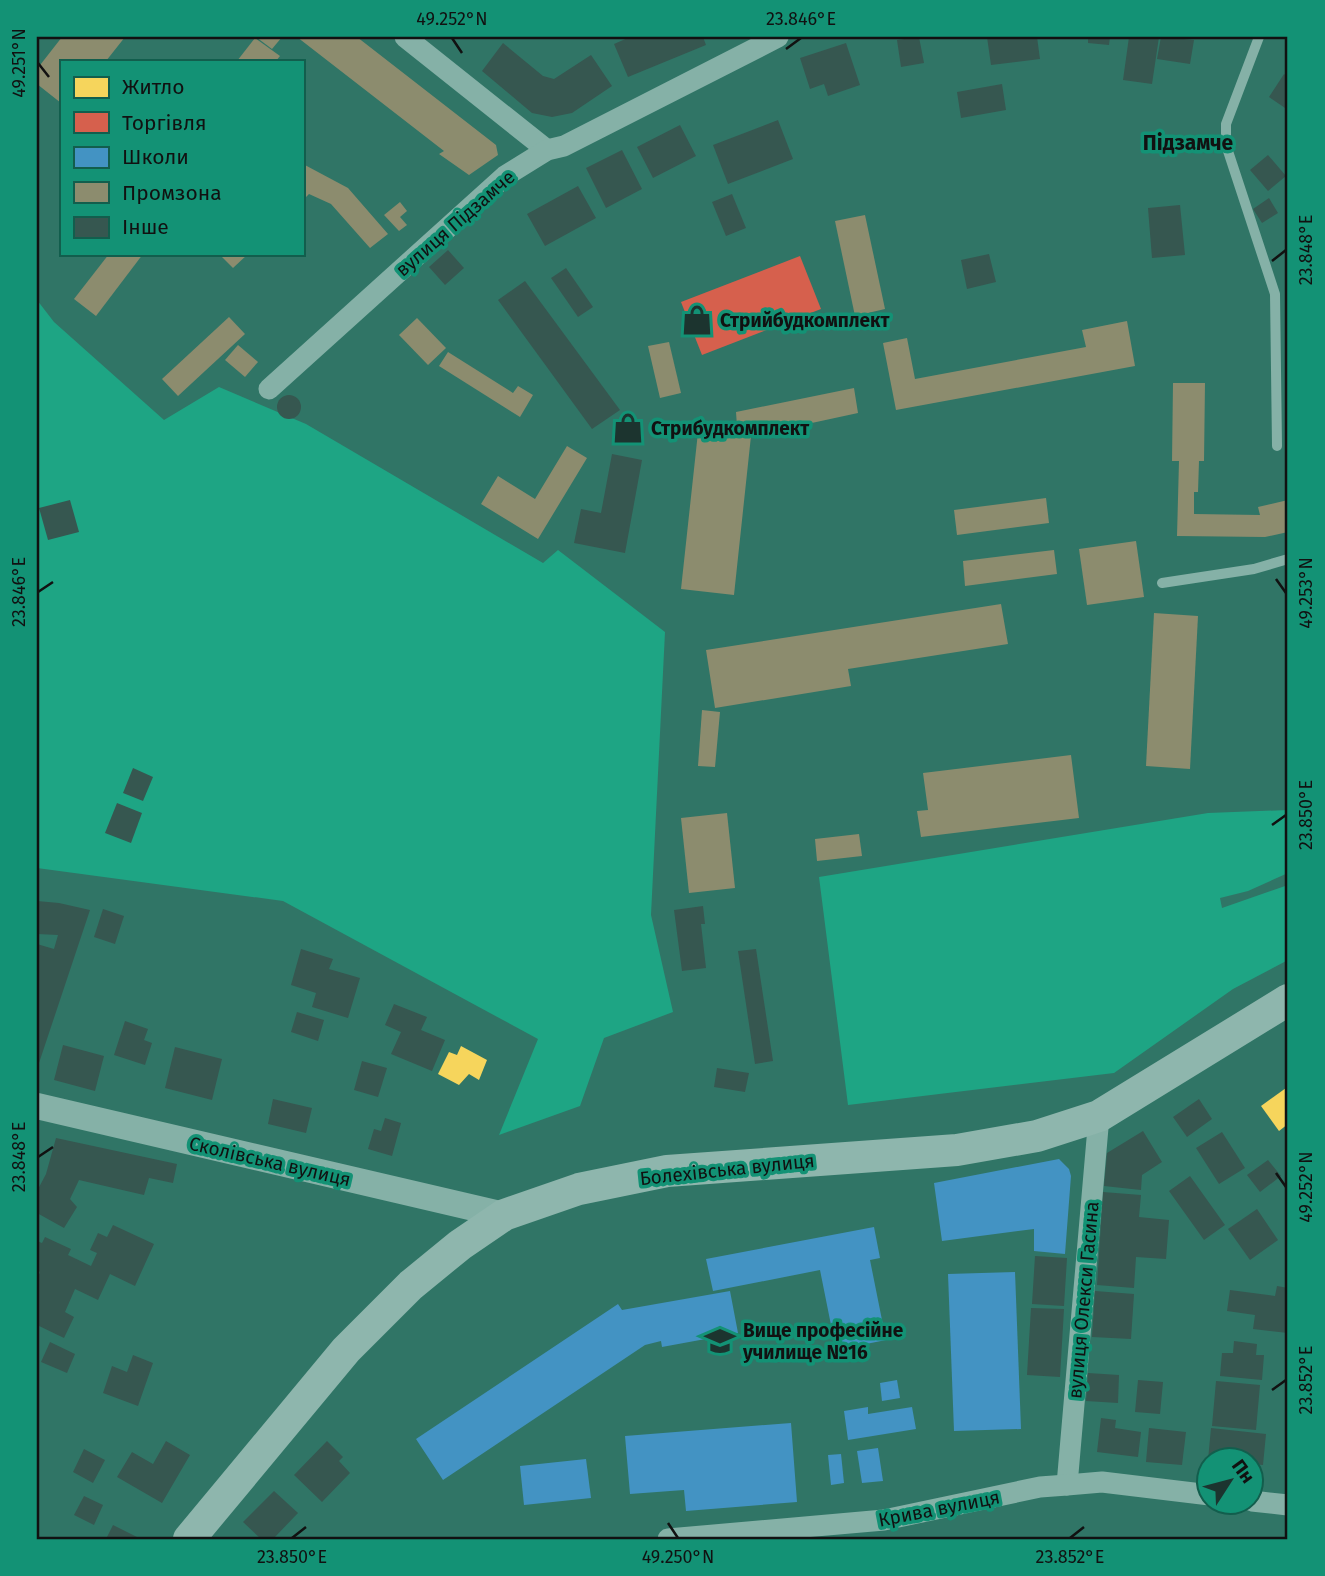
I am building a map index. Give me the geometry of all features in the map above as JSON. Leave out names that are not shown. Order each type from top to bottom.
[{"type":"main road","name":"Болехівська вулиця","points":[[189,1539],[346,1350],[411,1285],[460,1245],[504,1215],[579,1189],[667,1171],[957,1150],[1037,1136],[1099,1116],[1288,1000]]},
{"type":"street","points":[[405,37],[547,150]]},
{"type":"street","name":"вулиця Підзамче","points":[[269,389],[505,176],[547,150],[564,146],[778,37]]},
{"type":"street","name":"Сколівська вулиця","points":[[37,1106],[504,1215]]},
{"type":"street","name":"вулиця Олекси Гасина","points":[[1068,1485],[1099,1116]]},
{"type":"street","name":"Крива вулиця","points":[[668,1539],[884,1520],[1040,1487],[1102,1482],[1196,1493]]},
{"type":"street","points":[[1266,1503],[1288,1505]]},
{"type":"lane","points":[[1259,37],[1226,124],[1226,145],[1275,294],[1277,446]]},
{"type":"lane","points":[[1163,583],[1254,569],[1288,559]]},
{"type":"green space","points":[[37,300],[54,322],[164,420],[219,387],[306,424],[543,563],[558,550],[665,632],[651,915],[673,1012],[604,1038],[580,1106],[499,1135],[538,1039],[283,901],[37,868]]},
{"type":"green space","points":[[1288,810],[1288,873],[1248,891],[1220,898],[1222,908],[1288,885],[1288,960],[1233,989],[1114,1073],[848,1105],[819,877],[1208,813]]},
{"type":"building: Житло","points":[[461,1046],[487,1060],[479,1080],[469,1074],[459,1085],[438,1074],[449,1052],[457,1055]]},
{"type":"building: Житло","points":[[1286,1088],[1288,1124],[1279,1131],[1261,1106]]},
{"type":"building: Торгівля","points":[[800,256],[821,309],[702,355],[681,302]]},
{"type":"building: Школи","points":[[1059,1159],[1069,1169],[1071,1176],[1065,1254],[1034,1251],[1034,1229],[942,1241],[934,1183]]},
{"type":"building: Школи","points":[[874,1227],[880,1258],[870,1260],[886,1340],[836,1350],[820,1270],[713,1291],[706,1259]]},
{"type":"building: Школи","points":[[1015,1272],[1021,1429],[954,1431],[948,1274]]},
{"type":"building: Школи","points":[[730,1291],[738,1333],[662,1347],[661,1341],[645,1345],[443,1480],[416,1439],[618,1304],[622,1310]]},
{"type":"building: Школи","points":[[897,1380],[900,1398],[882,1401],[880,1383]]},
{"type":"building: Школи","points":[[868,1407],[868,1414],[912,1407],[916,1429],[848,1440],[844,1411]]},
{"type":"building: Школи","points":[[791,1423],[797,1502],[686,1511],[684,1490],[630,1494],[625,1436]]},
{"type":"building: Школи","points":[[878,1448],[883,1481],[862,1483],[857,1451]]},
{"type":"building: Школи","points":[[841,1454],[844,1483],[831,1485],[828,1455]]},
{"type":"building: Школи","points":[[586,1459],[591,1498],[524,1505],[520,1466]]},
{"type":"building: Промзона","points":[[62,37],[125,37],[107,60],[60,60],[60,102],[37,84],[37,69]]},
{"type":"building: Промзона","points":[[256,37],[282,37],[272,49]]},
{"type":"building: Промзона","points":[[297,37],[357,37],[496,145],[498,155],[469,175],[439,154],[444,151]]},
{"type":"building: Промзона","points":[[255,38],[280,56],[277,60],[238,60]]},
{"type":"building: Промзона","points":[[304,165],[348,188],[388,234],[370,248],[331,204],[309,194],[304,199]]},
{"type":"building: Промзона","points":[[400,202],[407,211],[400,217],[407,225],[399,231],[384,215]]},
{"type":"building: Промзона","points":[[865,215],[885,309],[855,316],[835,221]]},
{"type":"building: Промзона","points":[[107,256],[141,256],[96,316],[74,299]]},
{"type":"building: Промзона","points":[[221,256],[246,256],[233,268]]},
{"type":"building: Промзона","points":[[229,317],[245,334],[178,396],[162,379]]},
{"type":"building: Промзона","points":[[417,318],[446,348],[428,365],[399,335]]},
{"type":"building: Промзона","points":[[1127,321],[1135,366],[896,410],[883,343],[907,338],[915,379],[1086,347],[1082,330]]},
{"type":"building: Промзона","points":[[669,342],[681,393],[660,398],[648,346]]},
{"type":"building: Промзона","points":[[238,345],[258,362],[245,377],[225,360]]},
{"type":"building: Промзона","points":[[448,352],[513,393],[518,386],[533,395],[520,417],[439,366]]},
{"type":"building: Промзона","points":[[1173,383],[1205,383],[1204,461],[1199,461],[1194,514],[1260,515],[1258,507],[1288,500],[1288,532],[1265,537],[1177,536],[1179,461],[1172,461]]},
{"type":"building: Промзона","points":[[854,388],[858,413],[751,436],[734,595],[681,589],[699,423],[737,426],[736,412]]},
{"type":"building: Промзона","points":[[567,446],[587,458],[538,539],[481,504],[498,476],[535,499]]},
{"type":"building: Промзона","points":[[1046,498],[1049,523],[957,535],[954,510]]},
{"type":"building: Промзона","points":[[1136,541],[1144,597],[1087,605],[1079,549]]},
{"type":"building: Промзона","points":[[1054,550],[1057,574],[965,586],[963,561]]},
{"type":"building: Промзона","points":[[1001,604],[1008,644],[848,669],[851,686],[715,708],[706,650]]},
{"type":"building: Промзона","points":[[1154,613],[1198,616],[1190,769],[1146,766]]},
{"type":"building: Промзона","points":[[702,710],[720,712],[715,767],[698,766]]},
{"type":"building: Промзона","points":[[1071,755],[1079,818],[921,837],[917,811],[928,810],[923,773]]},
{"type":"building: Промзона","points":[[727,813],[735,888],[689,893],[681,818]]},
{"type":"building: Промзона","points":[[859,834],[862,856],[817,861],[815,839]]},
{"type":"building: Інше","points":[[630,37],[703,37],[706,45],[628,77],[614,44]]},
{"type":"building: Інше","points":[[919,37],[924,63],[901,67],[897,40]]},
{"type":"building: Інше","points":[[987,37],[1037,37],[1040,59],[991,65]]},
{"type":"building: Інше","points":[[1088,37],[1110,37],[1109,45],[1088,43]]},
{"type":"building: Інше","points":[[1129,37],[1159,37],[1152,84],[1123,80]]},
{"type":"building: Інше","points":[[1161,37],[1194,40],[1190,64],[1157,59]]},
{"type":"building: Інше","points":[[503,43],[543,76],[554,79],[591,55],[612,86],[572,113],[552,117],[532,113],[482,71]]},
{"type":"building: Інше","points":[[846,43],[860,85],[828,96],[824,84],[810,89],[800,58]]},
{"type":"building: Інше","points":[[1284,74],[1288,77],[1288,110],[1269,97]]},
{"type":"building: Інше","points":[[1002,84],[1006,110],[961,118],[957,92]]},
{"type":"building: Інше","points":[[778,120],[793,159],[728,184],[713,145]]},
{"type":"building: Інше","points":[[680,125],[696,156],[653,178],[637,147]]},
{"type":"building: Інше","points":[[622,150],[642,189],[606,208],[586,168]]},
{"type":"building: Інше","points":[[1268,155],[1286,176],[1268,191],[1250,170]]},
{"type":"building: Інше","points":[[578,186],[596,218],[545,246],[527,214]]},
{"type":"building: Інше","points":[[732,194],[746,228],[726,236],[712,202]]},
{"type":"building: Інше","points":[[1269,198],[1278,213],[1262,223],[1253,209]]},
{"type":"building: Інше","points":[[1180,205],[1185,255],[1152,258],[1148,208]]},
{"type":"building: Інше","points":[[448,250],[464,268],[445,285],[429,267]]},
{"type":"building: Інше","points":[[989,254],[996,282],[967,289],[961,260]]},
{"type":"building: Інше","points":[[566,268],[593,307],[578,317],[551,278]]},
{"type":"building: Інше","points":[[525,281],[620,410],[592,429],[498,300]]},
{"type":"building: Інше","points":[[289,395],[298,398],[301,407],[298,416],[289,419],[280,416],[277,407],[280,398]]},
{"type":"building: Інше","points":[[612,454],[642,460],[625,553],[574,543],[581,509],[601,513]]},
{"type":"building: Інше","points":[[70,500],[79,532],[48,540],[39,508]]},
{"type":"building: Інше","points":[[133,768],[153,777],[143,801],[123,793]]},
{"type":"building: Інше","points":[[117,803],[142,813],[131,843],[105,833]]},
{"type":"building: Інше","points":[[37,901],[90,910],[39,1063],[37,944],[54,949],[58,935],[37,934]]},
{"type":"building: Інше","points":[[703,906],[705,924],[701,924],[706,968],[682,971],[674,910]]},
{"type":"building: Інше","points":[[103,909],[124,916],[115,944],[94,937]]},
{"type":"building: Інше","points":[[301,949],[333,959],[329,969],[360,978],[348,1018],[312,1007],[316,993],[291,985]]},
{"type":"building: Інше","points":[[756,949],[773,1061],[755,1064],[738,951]]},
{"type":"building: Інше","points":[[394,1004],[427,1017],[421,1030],[445,1040],[432,1071],[391,1054],[401,1032],[385,1025]]},
{"type":"building: Інше","points":[[297,1012],[324,1020],[318,1041],[291,1032]]},
{"type":"building: Інше","points":[[125,1021],[148,1029],[144,1040],[152,1043],[145,1065],[114,1055]]},
{"type":"building: Інше","points":[[63,1045],[104,1056],[95,1091],[54,1080]]},
{"type":"building: Інше","points":[[175,1047],[222,1059],[212,1100],[165,1088]]},
{"type":"building: Інше","points":[[362,1061],[387,1068],[378,1097],[354,1090]]},
{"type":"building: Інше","points":[[717,1068],[749,1073],[745,1092],[714,1087]]},
{"type":"building: Інше","points":[[273,1099],[312,1108],[306,1133],[268,1124]]},
{"type":"building: Інше","points":[[1199,1099],[1212,1119],[1187,1137],[1173,1117]]},
{"type":"building: Інше","points":[[385,1118],[401,1123],[392,1156],[368,1149],[374,1129],[381,1131]]},
{"type":"building: Інше","points":[[1143,1131],[1162,1162],[1142,1175],[1141,1190],[1104,1186],[1107,1153]]},
{"type":"building: Інше","points":[[1222,1132],[1245,1168],[1219,1184],[1196,1148]]},
{"type":"building: Інше","points":[[56,1138],[177,1164],[173,1183],[149,1178],[144,1195],[79,1180],[70,1199],[77,1207],[64,1228],[37,1213],[37,1191],[46,1174]]},
{"type":"building: Інше","points":[[1268,1160],[1281,1176],[1260,1192],[1247,1175]]},
{"type":"building: Інше","points":[[1190,1176],[1225,1225],[1204,1240],[1169,1191]]},
{"type":"building: Інше","points":[[1103,1192],[1141,1195],[1139,1217],[1169,1220],[1166,1259],[1136,1257],[1134,1288],[1097,1285]]},
{"type":"building: Інше","points":[[1257,1209],[1278,1240],[1250,1260],[1228,1229]]},
{"type":"building: Інше","points":[[113,1225],[154,1244],[135,1286],[110,1274],[98,1300],[75,1289],[65,1312],[74,1317],[64,1338],[37,1325],[37,1280],[40,1272],[37,1270],[37,1241],[42,1243],[45,1237],[71,1249],[68,1255],[91,1266],[97,1253],[90,1250],[98,1233],[107,1237]]},
{"type":"building: Інше","points":[[1035,1256],[1067,1258],[1064,1306],[1032,1304]]},
{"type":"building: Інше","points":[[1277,1286],[1288,1288],[1288,1333],[1253,1329],[1255,1315],[1227,1311],[1230,1290],[1275,1296]]},
{"type":"building: Інше","points":[[1095,1291],[1134,1294],[1131,1339],[1092,1337]]},
{"type":"building: Інше","points":[[1031,1308],[1064,1309],[1060,1377],[1027,1375]]},
{"type":"building: Інше","points":[[1234,1341],[1257,1344],[1256,1355],[1264,1355],[1262,1380],[1220,1376],[1222,1353],[1233,1353]]},
{"type":"building: Інше","points":[[50,1342],[75,1354],[67,1373],[41,1362]]},
{"type":"building: Інше","points":[[133,1355],[153,1363],[138,1406],[103,1393],[112,1366],[127,1372]]},
{"type":"building: Інше","points":[[1088,1373],[1119,1375],[1118,1403],[1086,1401]]},
{"type":"building: Інше","points":[[1138,1380],[1163,1382],[1160,1414],[1135,1412]]},
{"type":"building: Інше","points":[[1216,1381],[1260,1385],[1256,1430],[1212,1426]]},
{"type":"building: Інше","points":[[1101,1418],[1116,1420],[1115,1428],[1141,1432],[1138,1457],[1097,1452]]},
{"type":"building: Інше","points":[[1149,1428],[1186,1432],[1182,1465],[1146,1462]]},
{"type":"building: Інше","points":[[1211,1428],[1266,1434],[1265,1446],[1209,1446]]},
{"type":"building: Інше","points":[[166,1441],[190,1455],[162,1503],[117,1477],[132,1452],[153,1464]]},
{"type":"building: Інше","points":[[327,1441],[343,1457],[339,1461],[350,1473],[322,1502],[294,1475]]},
{"type":"building: Інше","points":[[84,1449],[105,1460],[93,1483],[73,1472]]},
{"type":"building: Інше","points":[[274,1491],[298,1513],[273,1539],[261,1539],[243,1522]]},
{"type":"building: Інше","points":[[84,1496],[103,1505],[94,1525],[74,1515]]},
{"type":"building: Інше","points":[[113,1525],[141,1539],[106,1539]]},
{"type":"place","name":"Стрийбудкомплект","points":[[697,320]]},
{"type":"place","name":"Стрибудкомплект","points":[[628,428]]},
{"type":"place","name":"Вище професійне училище №16","points":[[720,1341]]},
{"type":"district","name":"Підзамче","points":[[1188,143]]}]
